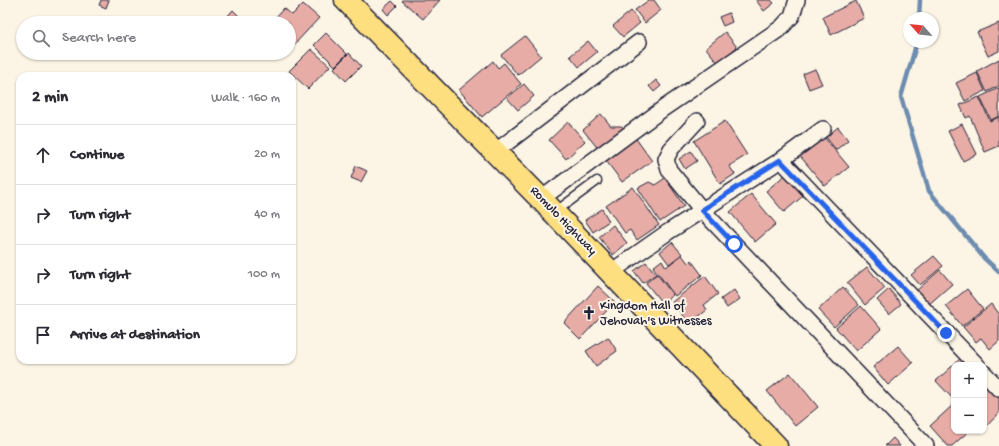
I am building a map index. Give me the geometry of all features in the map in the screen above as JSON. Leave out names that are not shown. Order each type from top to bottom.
[{"type":"highway","name":"Romulo Highway","points":[[346,0],[548,206],[776,446]]},
{"type":"street","points":[[548,206],[664,108],[781,28],[792,16],[797,0]]},
{"type":"street","points":[[495,152],[639,42]]},
{"type":"street","points":[[697,121],[671,149],[666,159],[669,170],[702,210],[926,446]]},
{"type":"street","points":[[611,272],[668,232],[780,160],[823,129]]},
{"type":"street","points":[[780,160],[973,362]]},
{"type":"street","points":[[987,376],[999,389]]},
{"type":"lane","points":[[548,206],[597,181]]},
{"type":"building","points":[[101,0],[109,0],[106,8],[99,5]]},
{"type":"building","points":[[440,0],[423,19],[402,1]]},
{"type":"building","points":[[649,0],[654,0],[661,10],[645,23],[635,10]]},
{"type":"building","points":[[756,0],[771,0],[774,3],[764,11]]},
{"type":"building","points":[[392,1],[397,6],[388,15],[383,9]]},
{"type":"building","points":[[856,1],[864,18],[831,35],[823,17]]},
{"type":"building","points":[[303,4],[319,18],[296,43],[296,16],[277,16],[284,8],[292,15]]},
{"type":"building","points":[[233,10],[239,16],[228,16]]},
{"type":"building","points":[[631,11],[640,23],[623,37],[613,26]]},
{"type":"building","points":[[729,13],[732,22],[723,26],[719,17]]},
{"type":"building","points":[[999,23],[999,51],[988,56],[977,32]]},
{"type":"building","points":[[725,32],[737,47],[718,63],[706,48]]},
{"type":"building","points":[[326,33],[347,54],[335,66],[314,45]]},
{"type":"building","points":[[525,36],[541,56],[518,75],[501,55]]},
{"type":"building","points":[[588,41],[597,52],[579,67],[570,56]]},
{"type":"building","points":[[311,49],[330,66],[308,89],[296,78],[296,72],[289,71]]},
{"type":"building","points":[[349,53],[361,66],[346,81],[334,68]]},
{"type":"building","points":[[999,59],[999,86],[987,92],[977,71]]},
{"type":"building","points":[[493,61],[498,68],[504,63],[521,84],[482,117],[459,90]]},
{"type":"building","points":[[815,69],[822,84],[809,89],[803,74]]},
{"type":"building","points":[[977,73],[985,91],[965,101],[956,83]]},
{"type":"building","points":[[656,80],[661,86],[654,92],[649,86]]},
{"type":"building","points":[[524,84],[534,96],[518,110],[507,98]]},
{"type":"building","points":[[999,88],[999,116],[991,120],[980,97]]},
{"type":"building","points":[[979,97],[990,121],[999,117],[999,146],[985,152],[970,116],[966,118],[960,105]]},
{"type":"building","points":[[601,114],[611,126],[621,126],[626,129],[600,151],[583,130]]},
{"type":"building","points":[[725,121],[747,155],[729,166],[735,174],[720,184],[694,141]]},
{"type":"building","points":[[568,122],[585,141],[566,159],[549,140]]},
{"type":"building","points":[[962,124],[977,154],[963,161],[948,131]]},
{"type":"building","points":[[838,127],[848,140],[836,150],[826,137]]},
{"type":"building","points":[[634,136],[652,161],[622,182],[604,158]]},
{"type":"building","points":[[824,137],[849,167],[825,186],[800,156]]},
{"type":"building","points":[[691,151],[697,161],[685,169],[679,159]]},
{"type":"building","points":[[356,166],[367,171],[361,182],[351,178]]},
{"type":"building","points":[[785,175],[803,196],[784,212],[766,191]]},
{"type":"building","points":[[665,178],[684,206],[660,222],[638,188],[649,182],[655,185]]},
{"type":"building","points":[[633,187],[659,225],[637,240],[630,230],[625,233],[606,206]]},
{"type":"building","points":[[751,194],[776,224],[755,242],[730,212]]},
{"type":"building","points":[[602,209],[609,221],[593,232],[585,220]]},
{"type":"building","points":[[613,225],[627,243],[613,255],[599,237]]},
{"type":"building","points":[[672,242],[682,254],[669,264],[660,252]]},
{"type":"building","points":[[682,255],[688,263],[691,260],[702,275],[675,296],[653,267],[662,260],[666,267]]},
{"type":"building","points":[[934,256],[943,266],[920,285],[911,275]]},
{"type":"building","points":[[646,262],[656,274],[643,283],[634,271]]},
{"type":"building","points":[[867,267],[885,288],[865,305],[847,283]]},
{"type":"building","points":[[940,270],[952,284],[928,305],[916,291]]},
{"type":"building","points":[[657,274],[673,295],[662,303],[646,283]]},
{"type":"building","points":[[705,276],[718,294],[704,305],[707,310],[689,324],[672,302]]},
{"type":"building","name":"Kingdom Hall of Jehovah's Witnesses","points":[[598,286],[615,302],[580,339],[564,323]]},
{"type":"building","points":[[843,287],[859,305],[834,327],[818,310]]},
{"type":"building","points":[[889,289],[901,304],[889,314],[877,300]]},
{"type":"building","points":[[967,289],[983,309],[962,326],[946,306]]},
{"type":"building","points":[[734,290],[740,299],[727,308],[721,299]]},
{"type":"building","points":[[991,304],[999,315],[999,341],[990,349],[981,338],[976,342],[963,327]]},
{"type":"building","points":[[861,306],[881,329],[856,351],[836,328]]},
{"type":"building","points":[[608,337],[617,351],[596,366],[586,351]]},
{"type":"building","points":[[898,346],[913,363],[888,385],[873,367]]},
{"type":"building","points":[[962,357],[966,362],[957,362]]},
{"type":"building","points":[[951,367],[951,397],[936,381]]},
{"type":"building","points":[[790,373],[818,407],[795,426],[767,391]]},
{"type":"building","points":[[987,386],[999,397],[999,413],[987,426]]},
{"type":"building","points":[[951,407],[951,434],[966,434],[952,446],[948,446],[930,426]]},
{"type":"building","points":[[893,438],[900,446],[885,446]]},
{"type":"waterway","points":[[919,12],[920,0]]},
{"type":"waterway","points":[[915,48],[901,97],[929,191],[984,258],[999,272]]},
{"type":"place","name":"Kingdom Hall of Jehovah's Witnesses","points":[[589,313]]},
{"type":"route","points":[[734,244],[702,210],[780,160],[946,333]]}]
